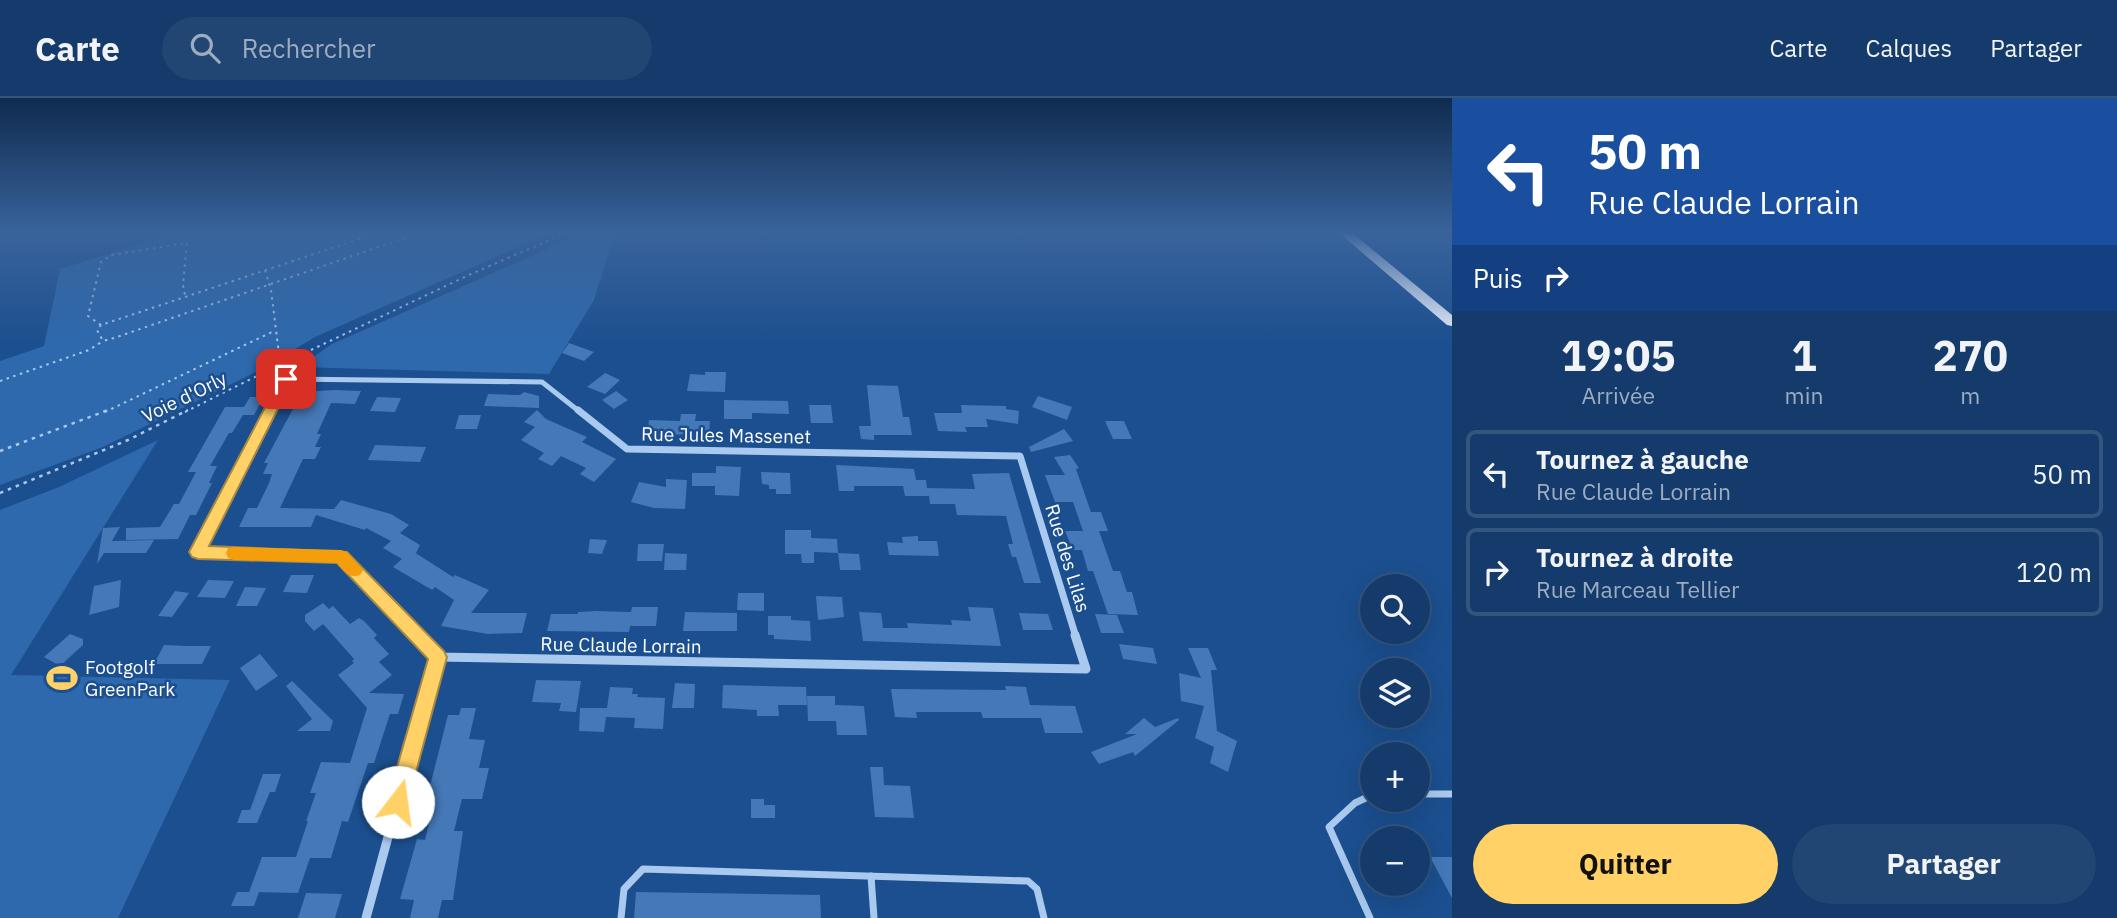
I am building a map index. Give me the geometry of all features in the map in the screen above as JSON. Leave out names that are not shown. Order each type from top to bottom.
[{"type":"main road","points":[[1390,270],[1452,322]]},
{"type":"street","points":[[281,364],[286,379],[198,552],[341,556],[438,657],[366,918]]},
{"type":"street","name":"Rue Jules Massenet","points":[[286,379],[542,382],[627,449],[1020,456]]},
{"type":"street","name":"Rue des Lilas","points":[[1020,456],[1086,669]]},
{"type":"street","name":"Rue Claude Lorrain","points":[[438,657],[1086,669]]},
{"type":"lane","points":[[1430,794],[1452,794]]},
{"type":"lane","points":[[1360,801],[1329,827],[1370,918]]},
{"type":"lane","points":[[621,918],[624,889],[643,869],[1028,881],[1037,889],[1044,918]]},
{"type":"lane","points":[[871,876],[874,918]]},
{"type":"path","points":[[99,270],[88,316],[101,325]]},
{"type":"path","points":[[184,270],[183,285],[186,296]]},
{"type":"path","points":[[103,341],[97,331],[101,325],[264,270]]},
{"type":"path","points":[[265,270],[271,284],[274,331],[281,364]]},
{"type":"path","points":[[0,381],[89,351],[103,341],[311,270]]},
{"type":"path","name":"Voie d'Orly","points":[[0,493],[128,440],[480,270]]},
{"type":"path","points":[[0,451],[90,419],[274,331]]},
{"type":"shaded area","points":[[60,270],[466,270],[315,337],[264,368],[103,447],[0,485],[0,361],[44,346]]},
{"type":"shaded area","points":[[499,270],[603,270],[594,300],[549,374],[299,367],[332,344]]},
{"type":"shaded area","name":"Footgolf GreenPark","points":[[158,440],[11,675],[230,680],[118,918],[0,918],[0,510],[59,487]]},
{"type":"building","points":[[569,343],[594,352],[584,361],[562,353]]},
{"type":"building","points":[[705,372],[726,372],[725,392],[687,391],[690,374],[705,375]]},
{"type":"building","points":[[605,373],[620,380],[605,394],[587,387]]},
{"type":"building","points":[[867,385],[898,386],[903,417],[909,417],[912,435],[874,435],[874,440],[861,439],[859,426],[871,426]]},
{"type":"building","points":[[361,391],[355,404],[331,403],[317,434],[321,434],[315,447],[321,447],[315,459],[303,459],[280,508],[334,509],[341,500],[391,514],[409,525],[400,533],[420,545],[416,553],[414,552],[453,577],[455,575],[489,590],[471,613],[527,613],[522,633],[488,634],[441,626],[454,600],[435,587],[432,590],[393,567],[402,559],[383,548],[391,541],[366,528],[365,530],[316,515],[311,527],[239,527],[248,508],[257,508],[269,483],[272,474],[263,474],[268,463],[264,463],[302,392]]},
{"type":"building","points":[[616,391],[628,400],[614,409],[602,400]]},
{"type":"building","points":[[524,392],[539,396],[539,408],[484,406],[488,394],[520,395]]},
{"type":"building","points":[[1038,396],[1072,407],[1067,420],[1032,407]]},
{"type":"building","points":[[250,397],[264,397],[254,415],[243,415],[232,433],[229,433],[210,466],[217,466],[209,483],[212,483],[196,515],[190,515],[178,539],[126,540],[126,528],[160,527],[174,504],[179,504],[196,472],[188,472],[225,407],[244,407]]},
{"type":"building","points":[[377,397],[401,398],[395,412],[370,411]]},
{"type":"building","points":[[724,400],[788,401],[789,414],[752,413],[752,419],[724,419]]},
{"type":"building","points":[[809,405],[831,405],[833,423],[811,423]]},
{"type":"building","points":[[961,405],[1006,406],[1006,409],[1019,411],[1018,424],[986,419],[988,427],[965,427],[967,432],[938,431],[934,413],[962,413]]},
{"type":"building","points":[[537,410],[546,419],[587,437],[582,442],[616,459],[594,482],[580,474],[586,468],[561,456],[552,466],[538,459],[544,453],[521,440],[535,427],[524,422]]},
{"type":"building","points":[[681,414],[696,414],[695,421],[710,421],[709,434],[647,435],[649,420],[680,421]]},
{"type":"building","points":[[459,415],[481,415],[477,429],[455,429]]},
{"type":"building","points":[[1105,421],[1124,421],[1132,439],[1113,439]]},
{"type":"building","points":[[1064,429],[1073,441],[1031,452],[1029,447]]},
{"type":"building","points":[[375,445],[426,447],[420,462],[368,460]]},
{"type":"building","points":[[1070,455],[1079,468],[1076,469],[1091,512],[1101,512],[1108,531],[1099,531],[1113,571],[1120,571],[1127,592],[1132,592],[1138,615],[1108,614],[1093,571],[1088,571],[1082,550],[1073,550],[1065,531],[1083,531],[1073,502],[1055,502],[1045,475],[1065,475],[1054,457]]},
{"type":"building","points":[[836,465],[914,469],[916,480],[926,480],[927,488],[975,489],[972,474],[1009,473],[1041,583],[1024,583],[1016,557],[1012,557],[1008,544],[1013,544],[1006,516],[957,515],[955,504],[930,504],[929,496],[905,496],[903,486],[854,486],[854,491],[839,491]]},
{"type":"building","points":[[716,466],[741,467],[739,496],[715,495],[715,486],[692,486],[692,473],[716,473]]},
{"type":"building","points":[[761,472],[790,473],[791,494],[776,494],[776,489],[769,489],[769,485],[762,484]]},
{"type":"building","points":[[666,479],[687,480],[685,509],[654,508],[631,502],[639,482],[666,487]]},
{"type":"building","points":[[120,527],[112,541],[154,540],[146,553],[104,553],[97,564],[103,528]]},
{"type":"building","points":[[785,530],[811,530],[811,538],[837,539],[838,553],[814,552],[814,563],[802,563],[801,554],[785,554]]},
{"type":"building","points":[[918,536],[918,541],[937,541],[939,556],[889,555],[887,542],[903,543],[902,537]]},
{"type":"building","points":[[590,539],[607,540],[602,554],[588,553]]},
{"type":"building","points":[[638,544],[664,544],[662,561],[637,561]]},
{"type":"building","points":[[665,553],[687,554],[686,570],[664,570]]},
{"type":"building","points":[[838,553],[859,554],[861,570],[840,570]]},
{"type":"building","points":[[291,575],[314,575],[307,593],[283,592]]},
{"type":"building","points":[[121,580],[119,607],[89,615],[94,586]]},
{"type":"building","points":[[208,580],[234,581],[225,598],[197,597]]},
{"type":"building","points":[[245,587],[266,588],[257,606],[236,606]]},
{"type":"building","points":[[175,591],[189,593],[172,617],[158,616]]},
{"type":"building","points":[[738,593],[764,593],[764,611],[737,610]]},
{"type":"building","points":[[816,596],[842,597],[844,617],[818,620]]},
{"type":"building","points":[[323,603],[329,609],[333,606],[350,624],[359,618],[364,621],[377,635],[374,638],[389,654],[379,662],[392,675],[369,693],[404,694],[398,714],[390,714],[374,763],[368,763],[348,822],[342,821],[331,858],[310,858],[298,893],[249,892],[262,857],[296,857],[316,793],[310,793],[321,762],[350,763],[367,708],[338,675],[354,663],[354,659],[323,624],[314,631],[305,621],[305,615]]},
{"type":"building","points":[[632,607],[658,607],[656,626],[630,626],[629,632],[547,631],[551,614],[631,612]]},
{"type":"building","points":[[968,607],[993,608],[1001,646],[863,641],[859,612],[881,613],[883,628],[908,628],[907,623],[952,625],[951,620],[971,621]]},
{"type":"building","points":[[685,612],[737,613],[737,631],[683,631]]},
{"type":"building","points":[[1019,613],[1048,614],[1053,630],[1023,630]]},
{"type":"building","points":[[1095,614],[1117,615],[1124,633],[1101,633]]},
{"type":"building","points":[[768,616],[791,616],[791,620],[810,621],[811,641],[774,639],[774,635],[768,635]]},
{"type":"building","points":[[70,634],[83,639],[83,645],[60,666],[44,657]]},
{"type":"building","points":[[1119,644],[1153,648],[1157,664],[1123,659]]},
{"type":"building","points":[[164,645],[211,646],[202,664],[154,664]]},
{"type":"building","points":[[1188,648],[1208,648],[1217,670],[1211,670],[1217,731],[1237,741],[1228,772],[1210,763],[1214,747],[1195,738],[1204,706],[1181,701],[1179,673],[1201,678]]},
{"type":"building","points":[[260,654],[278,676],[256,691],[240,668]]},
{"type":"building","points":[[536,680],[581,681],[576,712],[559,711],[561,703],[532,702]]},
{"type":"building","points":[[292,681],[333,721],[330,731],[297,731],[312,719],[286,686]]},
{"type":"building","points":[[675,683],[695,684],[694,708],[672,708]]},
{"type":"building","points":[[723,685],[806,687],[807,705],[778,705],[779,716],[757,716],[757,710],[722,708]]},
{"type":"building","points":[[1005,686],[1026,687],[1030,705],[1075,706],[1083,733],[1045,733],[1041,718],[983,718],[981,712],[916,712],[917,718],[895,717],[891,689],[1006,690]]},
{"type":"building","points":[[610,687],[633,688],[632,694],[638,694],[637,697],[665,698],[663,729],[634,728],[635,718],[606,717],[604,732],[579,731],[580,708],[607,708]]},
{"type":"building","points":[[807,696],[835,696],[835,705],[864,706],[867,735],[837,735],[836,721],[808,721]]},
{"type":"building","points":[[461,708],[476,708],[469,739],[485,740],[479,768],[489,768],[482,799],[462,799],[454,831],[463,831],[453,900],[442,900],[438,918],[410,918],[414,900],[400,899],[417,839],[425,840],[435,798],[427,798],[448,715],[459,715]]},
{"type":"building","points":[[1144,718],[1155,727],[1178,718],[1179,720],[1135,756],[1133,752],[1099,764],[1091,752],[1137,734],[1125,734]]},
{"type":"building","points":[[870,767],[883,767],[884,785],[910,786],[914,818],[875,817]]},
{"type":"building","points":[[263,774],[281,774],[275,792],[270,792],[257,823],[237,823],[242,810],[250,810]]},
{"type":"building","points":[[751,799],[764,799],[764,805],[775,805],[775,818],[751,818]]},
{"type":"building","points":[[1430,857],[1452,857],[1452,898]]},
{"type":"building","points":[[237,892],[259,892],[254,906],[231,906]]},
{"type":"building","points":[[636,892],[820,895],[821,918],[634,918]]},
{"type":"building","points":[[306,893],[342,894],[335,918],[298,918]]},
{"type":"slow traffic","points":[[234,553],[341,556],[354,570]]},
{"type":"place","name":"Footgolf GreenPark","points":[[62,678]]},
{"type":"route","points":[[286,379],[198,552],[341,556],[438,657],[398,802]]}]
